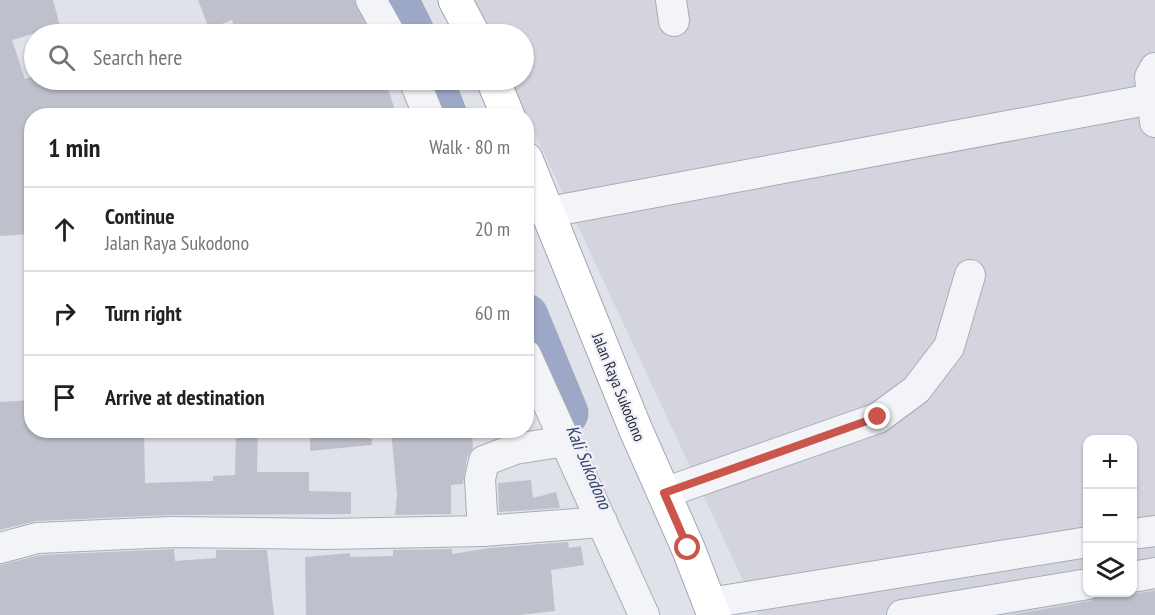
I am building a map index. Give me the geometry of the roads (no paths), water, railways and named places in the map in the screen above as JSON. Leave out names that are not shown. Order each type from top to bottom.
[{"type":"main road","points":[[455,0],[468,24]]},
{"type":"main road","points":[[497,90],[505,108]]},
{"type":"main road","name":"Jalan Raya Sukodono","points":[[534,177],[711,609]]},
{"type":"street","points":[[370,0],[384,24]]},
{"type":"street","points":[[549,212],[1153,110],[1150,77],[1155,68]]},
{"type":"street","points":[[418,90],[426,108]]},
{"type":"street","points":[[664,493],[878,417],[916,390],[949,347],[970,275]]},
{"type":"street","points":[[534,372],[644,615]]},
{"type":"street","points":[[483,531],[480,479],[484,461],[515,449],[566,441]]},
{"type":"street","points":[[0,548],[38,538],[171,532],[327,534],[483,531],[602,522]]},
{"type":"street","points":[[1137,533],[1155,531]]},
{"type":"street","points":[[711,609],[1083,543]]},
{"type":"street","points":[[1137,576],[1155,573]]},
{"type":"street","points":[[902,615],[946,612],[1083,585]]},
{"type":"waterway","name":"Kali Sukodono","points":[[396,0],[408,24]]},
{"type":"waterway","name":"Kali Sukodono","points":[[435,90],[442,108]]},
{"type":"waterway","name":"Kali Sukodono","points":[[534,335],[566,413]]}]
